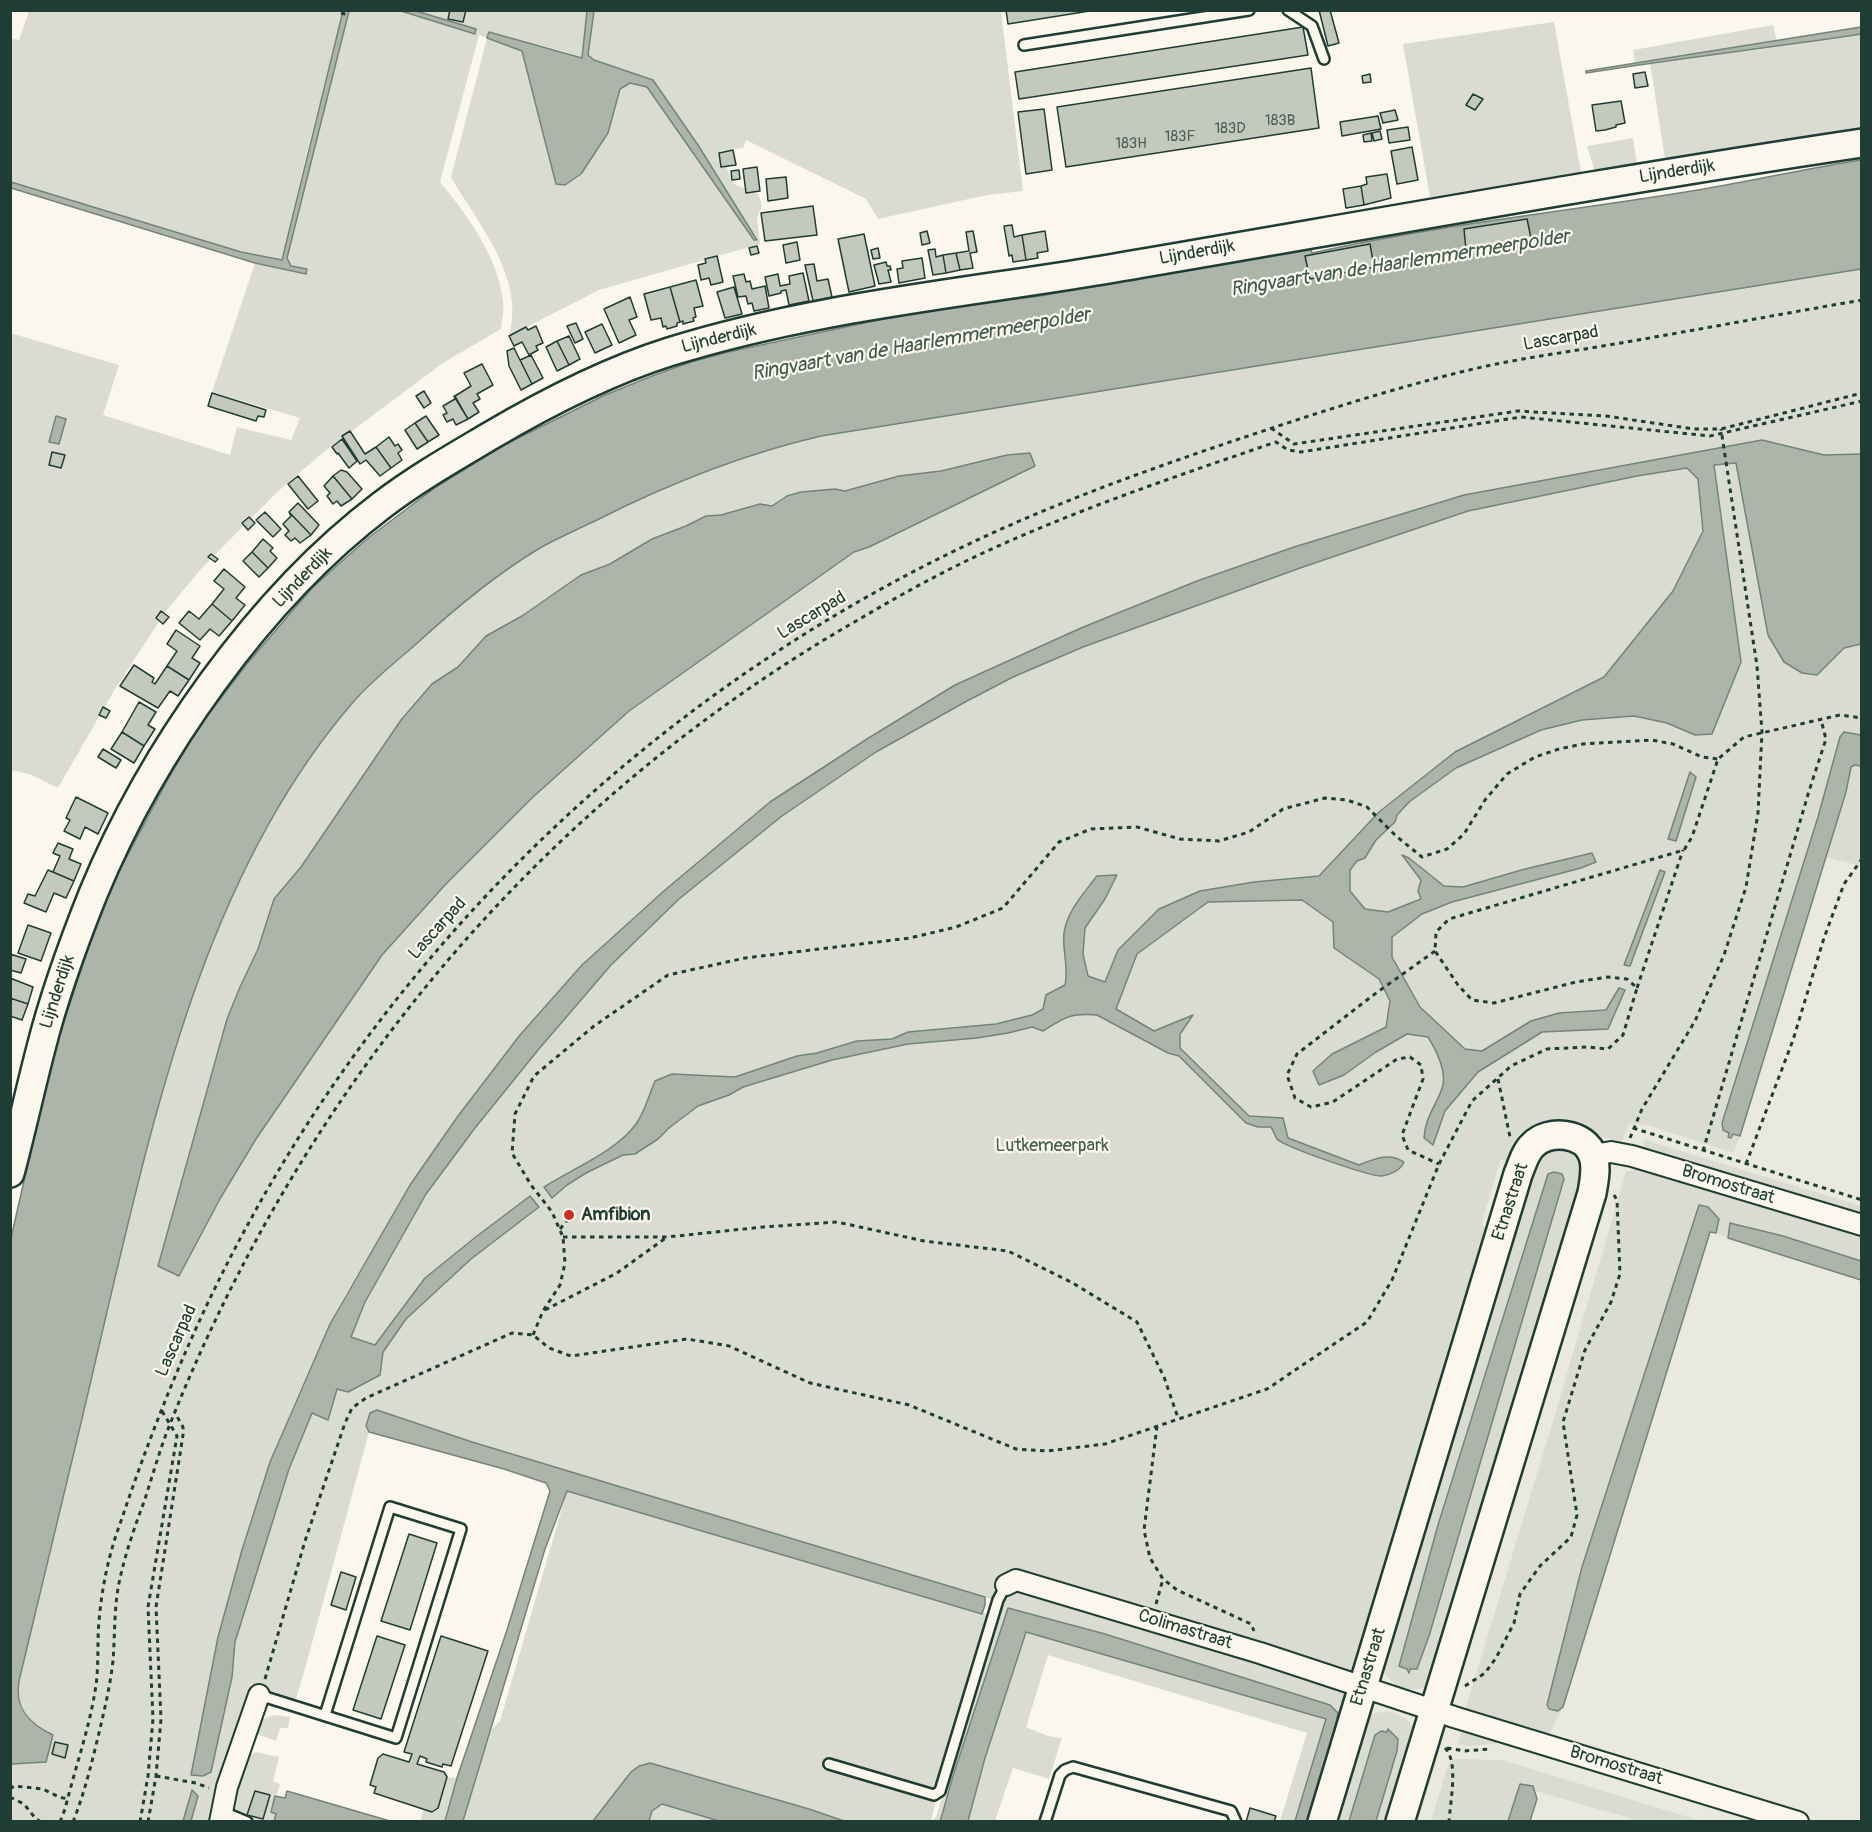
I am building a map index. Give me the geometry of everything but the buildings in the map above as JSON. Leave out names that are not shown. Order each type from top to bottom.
[{"type":"street","name":"Lijnderdijk","points":[[10,1173],[42,1044],[81,926],[112,851],[158,765],[187,718],[255,629],[301,578],[348,532],[383,504],[445,462],[522,417],[601,378],[662,354],[713,339],[834,312],[1022,284],[1662,174],[1862,143]]},
{"type":"street","name":"Etnastraat","points":[[1323,1821],[1518,1174],[1530,1147],[1538,1140],[1551,1135],[1570,1137],[1583,1143],[1593,1155]]},
{"type":"street","name":"Bromostraat","points":[[1593,1155],[1611,1152],[1632,1156],[1862,1225]]},
{"type":"street","points":[[1400,1821],[1592,1193],[1595,1178],[1593,1155]]},
{"type":"street","name":"Colimastraat","points":[[1006,1585],[1016,1580],[1364,1686]]},
{"type":"street","name":"Bromostraat","points":[[1364,1686],[1434,1710],[1798,1821]]},
{"type":"street","points":[[223,1811],[228,1787],[259,1695]]},
{"type":"lane","points":[[1024,45],[1249,10]]},
{"type":"lane","points":[[1288,10],[1312,26],[1324,59]]},
{"type":"lane","points":[[259,1695],[325,1716],[396,1738],[461,1529],[390,1507],[325,1716]]},
{"type":"lane","points":[[829,1764],[934,1795],[940,1791],[998,1600],[1006,1585]]},
{"type":"lane","points":[[1045,1821],[1060,1775],[1073,1767],[1231,1811],[1236,1821]]},
{"type":"lane","points":[[223,1811],[247,1821]]},
{"type":"path","points":[[341,13],[350,15]]},
{"type":"path","name":"Lascarpad","points":[[60,1821],[68,1799],[94,1695],[99,1660],[99,1626],[104,1577],[119,1526],[181,1361],[246,1227],[342,1071],[394,1001],[448,936],[570,813],[639,753],[727,686],[810,631],[898,580],[975,541],[1162,465],[1378,395],[1485,366],[1862,300]]},
{"type":"path","points":[[1276,442],[1288,450],[1301,452],[1521,417],[1710,436],[1862,393]]},
{"type":"path","points":[[1271,428],[1294,444],[1518,411],[1584,414],[1722,432],[1862,401]]},
{"type":"path","points":[[1722,432],[1757,666],[1762,732]]},
{"type":"path","points":[[73,1821],[84,1795],[107,1698],[119,1583],[170,1424],[217,1317],[257,1235],[305,1153],[353,1081],[406,1010],[459,946],[514,885],[579,823],[647,764],[735,698],[818,643],[905,593],[981,554],[1059,520],[1287,439]]},
{"type":"path","points":[[259,1695],[305,1541],[352,1408],[366,1398],[512,1333],[533,1335],[549,1348],[571,1356],[687,1338],[729,1346],[810,1383],[909,1405],[1016,1449],[1047,1450],[1105,1444],[1267,1389],[1367,1322],[1392,1280],[1439,1164],[1472,1101],[1511,1066],[1547,1049],[1587,1047],[1608,1049],[1623,1035],[1684,850],[1692,837],[1718,759],[1744,737],[1840,715],[1862,718]]},
{"type":"path","points":[[1703,1151],[1805,802],[1827,739],[1821,720]]},
{"type":"path","name":"Bromostraat","points":[[1762,732],[1758,813],[1746,887],[1724,956],[1695,1021],[1633,1128],[1862,1200]]},
{"type":"path","points":[[533,1335],[543,1311],[560,1285],[565,1263],[563,1236],[552,1212],[531,1185],[512,1153],[515,1114],[534,1076],[594,1026],[668,975],[745,958],[910,938],[956,927],[1003,908],[1059,842],[1091,829],[1137,827],[1180,839],[1219,841],[1249,832],[1283,809],[1325,798],[1347,800],[1367,807],[1396,836],[1422,857],[1448,849],[1464,834],[1485,800],[1507,774],[1535,757],[1559,749],[1583,744],[1652,740],[1673,744],[1702,757],[1718,759]]},
{"type":"path","points":[[1637,988],[1627,979],[1608,977],[1576,982],[1494,1003],[1472,1000],[1458,985],[1436,951],[1436,932],[1449,919],[1684,850]]},
{"type":"path","points":[[1746,1164],[1793,1040],[1824,938],[1844,884],[1862,859]]},
{"type":"path","points":[[1436,951],[1372,996],[1297,1054],[1287,1075],[1295,1098],[1311,1107],[1333,1102],[1397,1059],[1410,1057],[1421,1065],[1423,1079],[1402,1135],[1408,1150],[1439,1164]]},
{"type":"path","points":[[1497,1078],[1511,1142]]},
{"type":"path","points":[[1463,1687],[1485,1673],[1496,1658],[1514,1623],[1520,1594],[1540,1566],[1571,1537],[1577,1515],[1563,1422],[1585,1350],[1611,1302],[1620,1274],[1617,1200],[1612,1191]]},
{"type":"path","points":[[560,1229],[570,1216]]},
{"type":"path","points":[[563,1236],[667,1237],[837,1222],[924,1241],[1008,1251],[1071,1282],[1137,1322],[1164,1377],[1178,1419]]},
{"type":"path","points":[[543,1311],[617,1273],[667,1237]]},
{"type":"path","points":[[140,1821],[148,1776],[153,1719],[147,1607],[177,1436],[162,1410]]},
{"type":"path","points":[[148,1821],[156,1776],[161,1719],[156,1607],[183,1435],[183,1427],[175,1413]]},
{"type":"path","points":[[1157,1426],[1144,1530],[1150,1558],[1163,1579],[1177,1590],[1251,1624],[1260,1653]]},
{"type":"path","points":[[1152,1621],[1163,1579]]},
{"type":"path","points":[[1445,1748],[1450,1753],[1453,1779],[1449,1821]]},
{"type":"path","points":[[156,1776],[196,1783],[223,1811]]},
{"type":"path","points":[[10,1788],[14,1786],[43,1789],[68,1799]]},
{"type":"path","points":[[10,1797],[24,1804],[36,1819],[41,1821]]},
{"type":"shaded area","points":[[1861,746],[1861,1821],[1302,1822],[1475,1224],[1499,1157]]},
{"type":"green space","points":[[29,11],[343,11],[282,260],[241,252],[11,182],[10,38],[19,40]]},
{"type":"green space","points":[[349,11],[401,11],[474,34],[475,29],[416,11],[587,11],[584,46],[591,11],[1001,11],[1023,191],[987,195],[878,219],[866,199],[746,140],[743,148],[719,151],[734,184],[758,194],[762,205],[757,219],[760,244],[599,290],[509,336],[512,314],[511,293],[505,273],[486,233],[451,177],[487,38],[479,35],[440,182],[471,223],[495,269],[503,301],[501,329],[443,363],[325,451],[276,493],[201,569],[166,611],[115,689],[58,788],[32,775],[11,770],[10,333],[119,365],[103,415],[230,455],[237,427],[291,440],[300,418],[212,392],[255,263],[306,269],[291,266],[287,258]],"holes":[[[489,33],[559,50],[653,80],[698,145],[756,240],[647,87],[630,83],[620,89],[616,102],[556,184],[522,50]]]},
{"type":"green space","points":[[1554,22],[1581,172],[1430,197],[1403,44]]},
{"type":"green space","points":[[1773,25],[1777,41],[1635,63],[1633,50]]},
{"type":"green space","points":[[1861,34],[1861,127],[1665,158],[1650,63]]},
{"type":"green space","points":[[1633,138],[1637,165],[1595,172],[1587,146]]},
{"type":"green space","name":"Lutkemeerpark","points":[[1861,269],[1861,454],[1824,455],[1762,440],[1465,495],[1294,547],[1081,628],[955,685],[770,802],[665,890],[582,965],[369,1257],[346,1293],[293,1406],[270,1462],[218,1637],[191,1774],[211,1772],[232,1677],[235,1642],[289,1469],[312,1413],[328,1420],[347,1314],[424,1182],[612,949],[767,818],[890,739],[1107,630],[1488,499],[1701,459],[1861,461],[1861,746],[1856,744],[1729,1133],[1739,1136],[1734,1153],[1647,1125],[1629,1124],[1621,1143],[1570,1125],[1512,1165],[1501,1159],[1481,1225],[1495,1231],[1360,1669],[1350,1673],[1342,1689],[1348,1696],[1318,1821],[1309,1821],[1338,1713],[1330,1705],[1105,1634],[1008,1608],[940,1821],[931,1821],[936,1817],[1004,1596],[1014,1574],[995,1600],[559,1475],[366,1426],[369,1432],[296,1699],[251,1684],[210,1821],[11,1822],[11,1764],[46,1762],[53,1736],[37,1726],[21,1707],[19,1681],[145,1154],[194,992],[225,913],[261,837],[304,766],[355,700],[475,594],[540,548],[651,494],[735,461],[821,436]],"holes":[[[1035,466],[869,547],[854,552],[629,711],[533,797],[445,885],[382,955],[256,1139],[221,1197],[158,1266],[227,1019],[258,949],[274,899],[301,867],[432,684],[458,667],[486,636],[522,616],[581,575],[610,564],[652,539],[706,516],[721,515],[759,504],[772,506],[835,489],[845,491],[858,489],[899,476],[941,471]]]},
{"type":"green space","points":[[1861,766],[1861,866],[1825,857],[1846,792],[1851,767]]},
{"type":"green space","points":[[1645,1140],[1861,1206],[1861,1215],[1642,1148]]},
{"type":"green space","points":[[1549,1146],[1577,1151],[1589,1168],[1430,1685],[1416,1689],[1403,1688],[1391,1681],[1382,1669],[1525,1170]]},
{"type":"green space","points":[[1641,1168],[1861,1237],[1861,1261],[1742,1224],[1730,1223],[1728,1238],[1716,1233],[1719,1219],[1699,1206],[1582,1567],[1547,1705],[1549,1709],[1558,1711],[1563,1707],[1549,1735],[1482,1718],[1465,1710],[1626,1172]]},
{"type":"green space","points":[[1556,1328],[1565,1331],[1454,1697],[1452,1693]]},
{"type":"green space","points":[[567,1491],[990,1615],[941,1778],[931,1821],[844,1821],[650,1763],[593,1821],[463,1821],[492,1729],[500,1721]]},
{"type":"green space","points":[[1026,1632],[1327,1719],[1295,1821],[1280,1821],[1307,1733],[1048,1655],[1026,1727],[1048,1736],[1062,1738],[1049,1779],[1013,1768],[995,1821],[968,1822],[985,1758]]},
{"type":"green space","points":[[1389,1711],[1405,1718],[1416,1730],[1396,1821],[1376,1821],[1397,1751],[1387,1732],[1375,1736],[1349,1821],[1331,1822],[1362,1719]]},
{"type":"green space","points":[[274,1715],[290,1717],[288,1728],[280,1728],[276,1741],[257,1734],[256,1729],[263,1719]]},
{"type":"green space","points":[[1466,1731],[1496,1740],[1496,1744],[1469,1746],[1458,1744],[1461,1733]]},
{"type":"green space","points":[[1442,1741],[1418,1821],[1407,1822],[1428,1754]]},
{"type":"green space","points":[[256,1752],[279,1757],[273,1781],[280,1784],[271,1812],[276,1814],[274,1821],[251,1821],[247,1815],[231,1807],[247,1756]]},
{"type":"green space","points":[[1458,1759],[1500,1760],[1701,1821],[1640,1821],[1535,1791],[1532,1786],[1520,1784],[1508,1821],[1431,1822],[1448,1765]]},
{"type":"green space","points":[[433,1777],[457,1778],[445,1821],[420,1822]]},
{"type":"green space","points":[[662,1804],[719,1821],[649,1822],[652,1811]]},
{"type":"water","points":[[343,11],[349,11],[287,258],[291,266],[307,269],[306,274],[255,263],[11,188],[11,182],[241,252],[282,260]]},
{"type":"water","points":[[401,11],[416,11],[476,29],[475,34]]},
{"type":"water","points":[[587,11],[594,11],[588,55],[594,60],[653,80],[698,145],[757,240],[754,240],[647,87],[630,83],[620,89],[608,133],[581,174],[565,185],[556,184],[522,51],[487,38],[489,32],[582,58]]},
{"type":"water","points":[[1861,27],[1861,34],[1586,73],[1586,71]]},
{"type":"water","name":"Ringvaart van de Haarlemmermeerpolder","points":[[1861,160],[1861,269],[821,436],[792,443],[707,471],[651,494],[540,548],[507,570],[444,619],[355,700],[304,766],[261,837],[225,913],[194,992],[145,1154],[19,1681],[19,1699],[25,1714],[37,1726],[53,1735],[46,1762],[11,1764],[11,1238],[47,1080],[61,1030],[97,922],[114,881],[198,728],[246,665],[312,588],[368,538],[436,487],[502,446],[605,395],[691,362],[728,352],[883,319],[959,306],[1040,296],[1310,245],[1312,253],[1409,234],[1704,189]]},
{"type":"water","points":[[56,416],[66,419],[59,444],[49,442]]},
{"type":"water","points":[[1762,440],[1824,455],[1861,454],[1861,644],[1844,648],[1817,675],[1802,673],[1784,662],[1768,635],[1736,463],[1714,465],[1741,662],[1712,734],[1695,735],[1667,723],[1634,716],[1582,720],[1541,730],[1456,768],[1409,802],[1397,815],[1395,822],[1376,840],[1365,858],[1357,861],[1350,870],[1350,891],[1365,909],[1388,912],[1421,899],[1418,891],[1421,880],[1402,855],[1444,886],[1463,887],[1592,853],[1596,862],[1581,868],[1452,902],[1422,914],[1392,937],[1392,957],[1420,1007],[1465,1049],[1482,1051],[1531,1021],[1559,1013],[1606,1010],[1619,988],[1625,990],[1608,1029],[1542,1032],[1478,1072],[1445,1111],[1433,1145],[1424,1138],[1425,1130],[1444,1079],[1440,1060],[1428,1037],[1407,1034],[1376,1052],[1344,1075],[1319,1085],[1313,1071],[1332,1054],[1386,1027],[1390,1001],[1379,979],[1334,948],[1333,922],[1302,900],[1208,902],[1137,954],[1116,1009],[1154,1031],[1193,1015],[1180,1034],[1180,1048],[1249,1116],[1283,1118],[1288,1138],[1359,1165],[1387,1157],[1404,1162],[1392,1173],[1382,1176],[1362,1172],[1283,1143],[1277,1139],[1271,1127],[1258,1127],[1246,1123],[1179,1056],[1168,1053],[1097,1015],[1080,1015],[1068,1017],[1043,1031],[1032,1027],[977,1038],[908,1044],[832,1060],[743,1087],[729,1095],[698,1106],[658,1139],[635,1154],[623,1155],[586,1173],[552,1198],[544,1187],[618,1143],[628,1134],[642,1114],[655,1081],[672,1074],[735,1077],[797,1056],[817,1053],[857,1041],[892,1039],[908,1032],[996,1024],[1032,1015],[1043,1009],[1046,995],[1065,985],[1064,933],[1066,925],[1077,903],[1097,876],[1117,875],[1105,899],[1085,928],[1083,954],[1088,976],[1105,982],[1118,950],[1159,909],[1200,891],[1254,882],[1319,876],[1379,812],[1455,752],[1604,677],[1673,591],[1703,531],[1698,479],[1687,468],[1468,511],[1300,568],[1083,647],[1013,677],[876,752],[782,816],[679,899],[611,965],[475,1128],[426,1194],[365,1302],[351,1337],[375,1345],[425,1278],[530,1196],[539,1207],[471,1259],[406,1319],[383,1352],[380,1375],[348,1392],[337,1389],[328,1420],[312,1413],[289,1469],[235,1642],[232,1677],[211,1772],[203,1776],[191,1775],[218,1637],[242,1550],[270,1462],[330,1324],[410,1185],[458,1116],[520,1035],[582,965],[665,890],[770,802],[867,739],[955,685],[1081,628],[1197,581],[1294,547],[1464,495]]},
{"type":"water","points":[[1030,453],[1035,466],[869,547],[854,552],[629,711],[533,797],[445,885],[382,955],[256,1139],[221,1197],[179,1276],[158,1266],[227,1019],[258,949],[274,899],[301,867],[401,720],[432,684],[458,667],[486,636],[522,616],[581,575],[610,564],[652,539],[706,516],[721,515],[760,504],[772,506],[787,496],[801,492],[835,489],[845,491],[899,476],[941,471],[1007,455]]},
{"type":"water","points":[[1844,732],[1861,735],[1861,766],[1851,767],[1846,792],[1740,1136],[1733,1134],[1731,1138],[1728,1137],[1729,1133],[1723,1130],[1722,1123],[1818,817],[1840,737]]},
{"type":"water","points":[[1690,772],[1696,777],[1676,841],[1668,839]]},
{"type":"water","points":[[1660,870],[1665,872],[1630,966],[1624,965]]},
{"type":"water","points":[[1554,1172],[1562,1174],[1564,1179],[1429,1636],[1417,1669],[1410,1669],[1409,1673],[1407,1669],[1399,1666],[1438,1525],[1548,1174]]},
{"type":"water","points":[[1699,1205],[1708,1207],[1719,1219],[1716,1233],[1710,1232],[1563,1707],[1558,1711],[1549,1709],[1547,1705],[1582,1567]]},
{"type":"water","points":[[1730,1223],[1783,1236],[1861,1261],[1861,1280],[1728,1238]]},
{"type":"water","points":[[377,1410],[472,1442],[985,1597],[985,1605],[982,1614],[567,1491],[545,1549],[463,1821],[445,1821],[550,1491],[546,1483],[504,1469],[369,1432],[366,1426],[370,1413]]},
{"type":"water","points":[[1008,1608],[1105,1634],[1330,1705],[1338,1713],[1309,1821],[1295,1821],[1326,1719],[1026,1632],[985,1758],[968,1821],[940,1822]]},
{"type":"water","points":[[1388,1729],[1398,1739],[1397,1751],[1376,1821],[1349,1821],[1375,1735],[1381,1731],[1387,1732]]},
{"type":"water","points":[[650,1763],[844,1821],[719,1821],[662,1804],[652,1811],[649,1821],[593,1821],[631,1772],[639,1766]]},
{"type":"water","points":[[1520,1784],[1533,1786],[1537,1799],[1530,1821],[1508,1821]]},
{"type":"water","points":[[192,1790],[198,1796],[191,1821],[183,1821]]},
{"type":"water","points":[[287,1791],[390,1821],[274,1821],[276,1814],[271,1812],[275,1796],[285,1798]]},
{"type":"place","name":"Amfibion","points":[[569,1215]]}]
